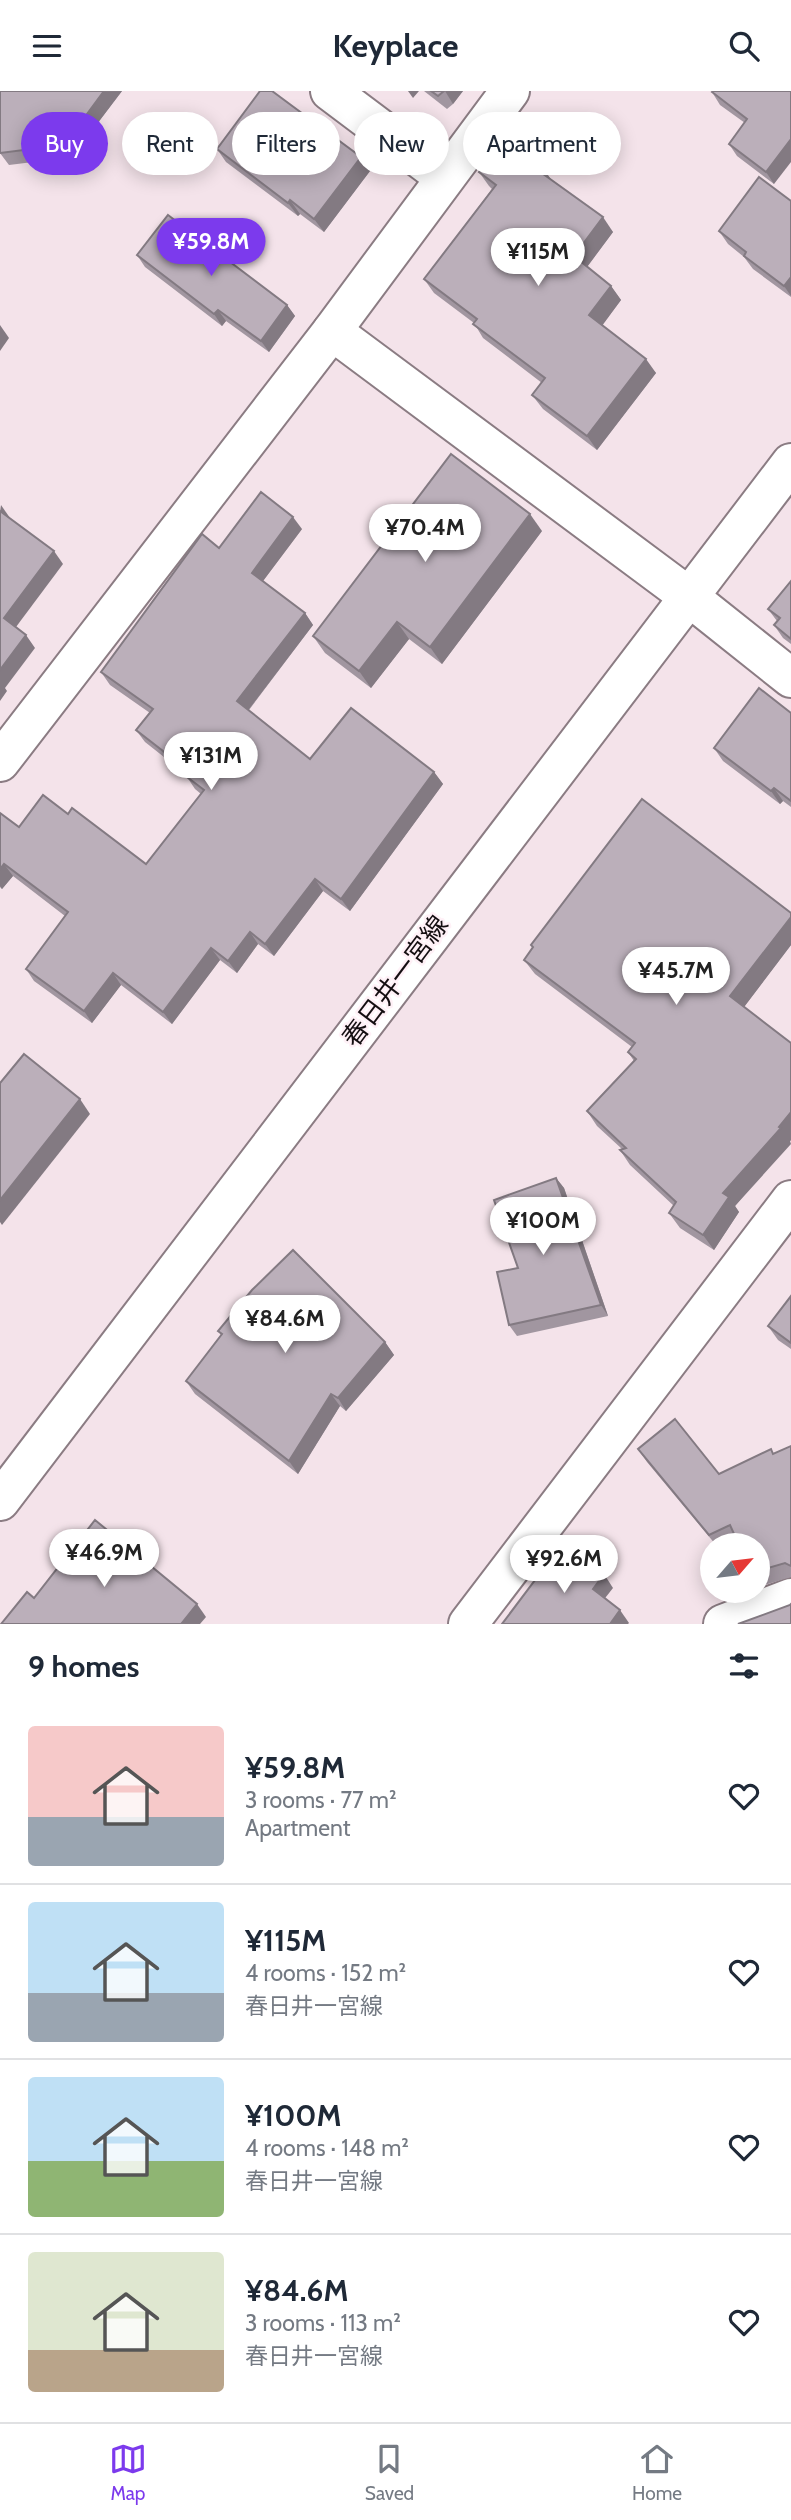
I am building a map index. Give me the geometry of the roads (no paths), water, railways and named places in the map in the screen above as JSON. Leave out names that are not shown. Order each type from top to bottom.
[{"type":"street","points":[[330,91],[443,176]]},
{"type":"street","points":[[0,762],[332,331],[443,176],[510,91]]},
{"type":"street","points":[[332,331],[688,596],[791,678]]},
{"type":"street","name":"春日井一宮線","points":[[0,1501],[791,463]]},
{"type":"street","points":[[468,1624],[791,1202]]},
{"type":"street","points":[[723,1624],[791,1598]]}]
